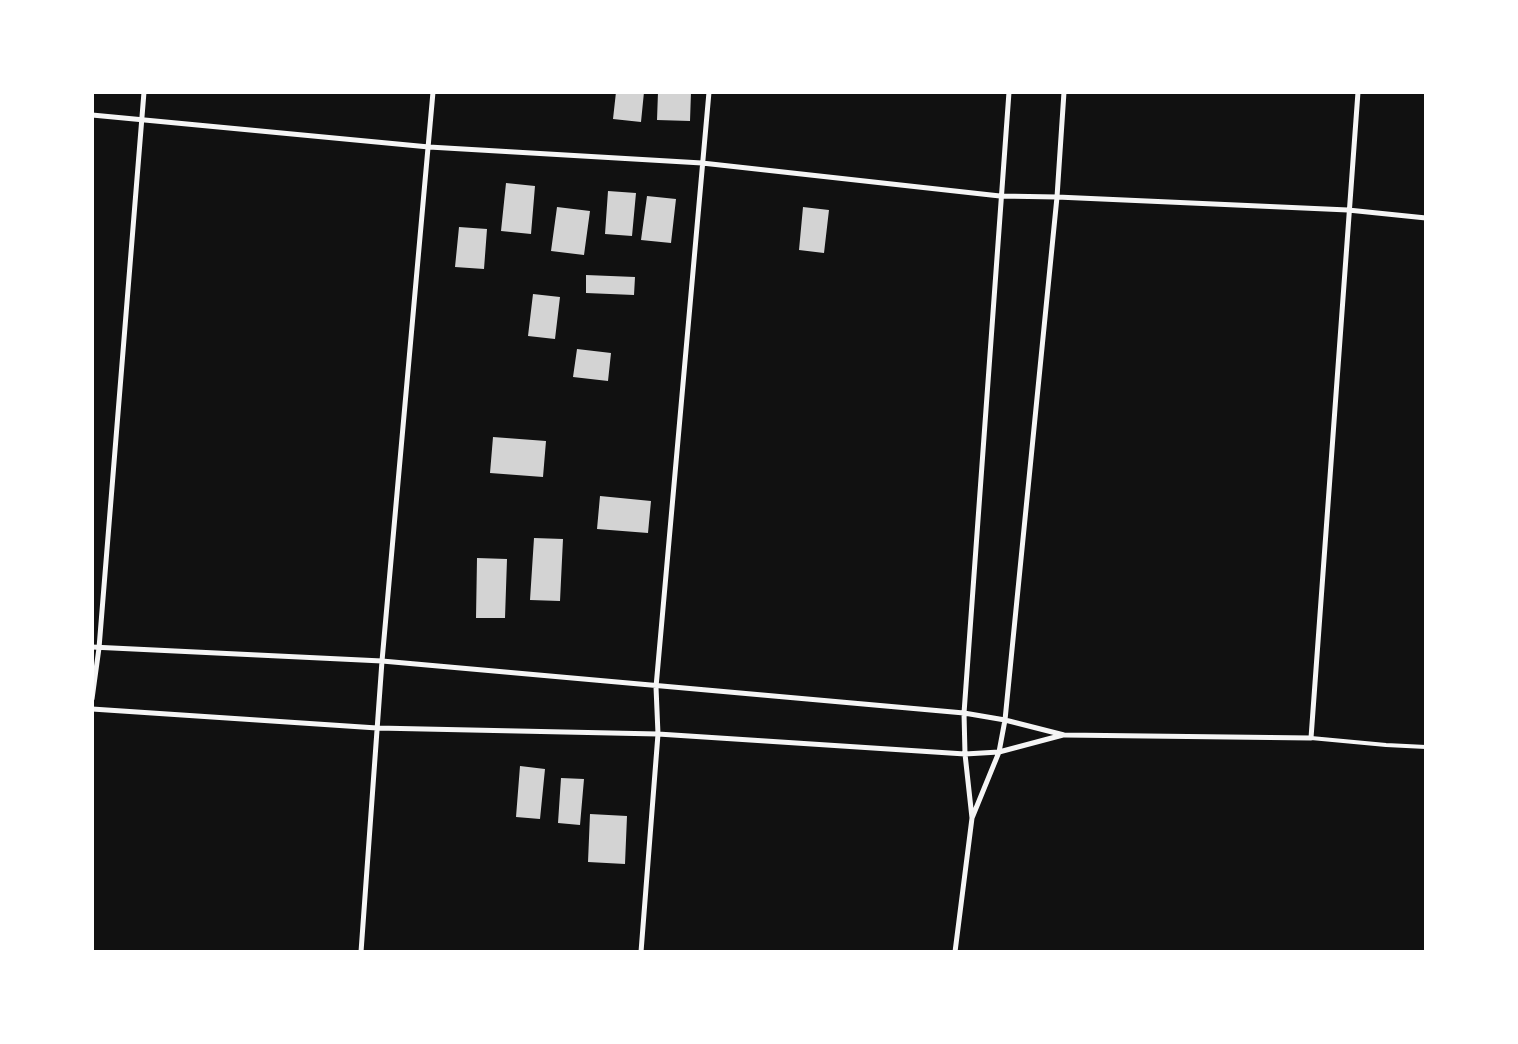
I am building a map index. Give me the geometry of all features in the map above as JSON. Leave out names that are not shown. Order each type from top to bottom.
[{"type":"street","points":[[92,699],[99,648],[144,92]]},
{"type":"street","points":[[361,952],[382,661],[434,92]]},
{"type":"street","points":[[641,952],[658,734],[656,687],[709,92]]},
{"type":"street","points":[[955,952],[972,818],[965,754],[964,713],[1009,92]]},
{"type":"street","points":[[972,818],[999,752],[1005,720],[1057,197],[1064,92]]},
{"type":"street","points":[[92,647],[382,661],[656,687],[964,713],[1005,720],[1064,735],[1311,738],[1358,92]]},
{"type":"street","points":[[92,115],[429,147],[702,163],[1000,196],[1348,210],[1426,218]]},
{"type":"street","points":[[92,709],[377,728],[658,734],[965,754],[999,752],[1064,735]]},
{"type":"lane","points":[[1311,738],[1426,747]]},
{"type":"building","points":[[616,92],[644,92],[641,122],[613,119]]},
{"type":"building","points":[[658,92],[691,92],[690,121],[657,120]]},
{"type":"building","points":[[506,183],[535,186],[531,234],[501,231]]},
{"type":"building","points":[[608,191],[636,193],[632,236],[605,234]]},
{"type":"building","points":[[647,196],[676,199],[671,243],[641,240]]},
{"type":"building","points":[[557,207],[590,211],[584,255],[551,251]]},
{"type":"building","points":[[803,207],[829,210],[824,253],[799,250]]},
{"type":"building","points":[[459,227],[487,229],[484,269],[455,267]]},
{"type":"building","points":[[586,275],[635,277],[634,295],[586,293]]},
{"type":"building","points":[[533,294],[560,297],[555,339],[528,336]]},
{"type":"building","points":[[577,349],[611,353],[608,381],[573,377]]},
{"type":"building","points":[[493,437],[546,441],[543,477],[490,473]]},
{"type":"building","points":[[600,496],[651,501],[648,533],[597,529]]},
{"type":"building","points":[[534,538],[563,539],[560,601],[530,600]]},
{"type":"building","points":[[477,558],[507,559],[505,618],[476,618]]},
{"type":"building","points":[[520,766],[545,769],[540,819],[516,817]]},
{"type":"building","points":[[561,778],[584,779],[580,825],[558,823]]},
{"type":"building","points":[[590,814],[627,816],[625,864],[588,862]]}]
